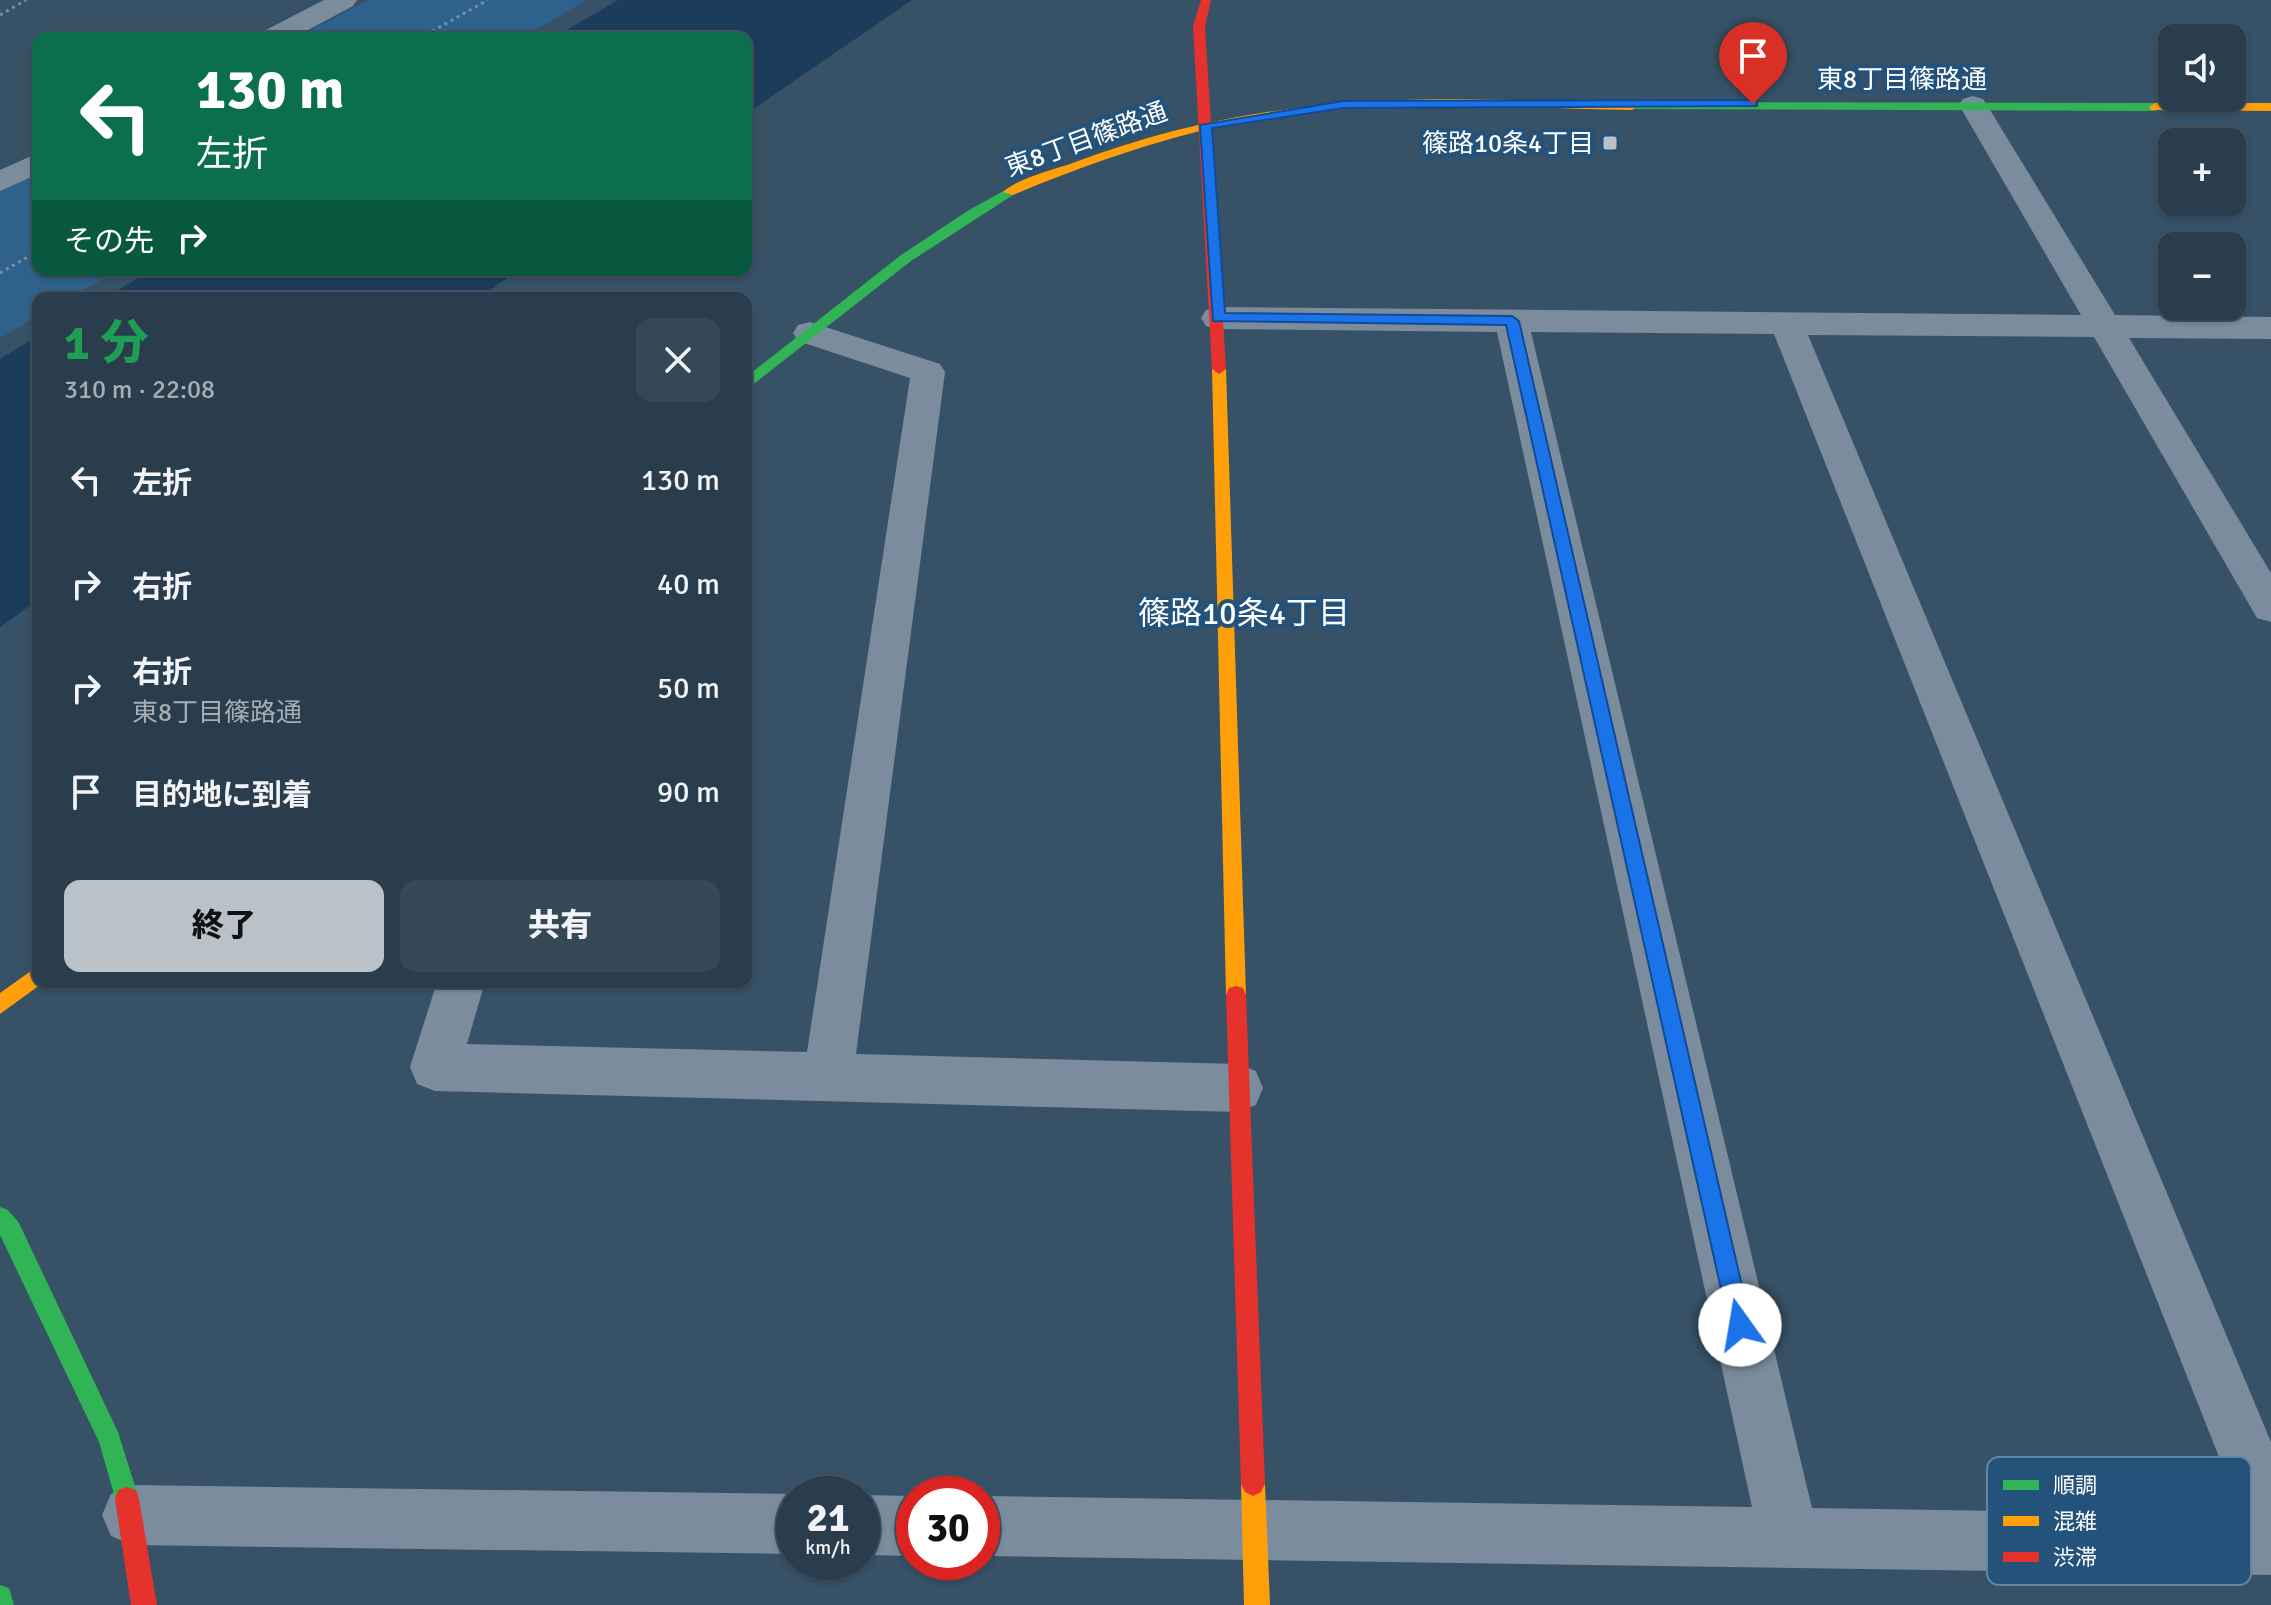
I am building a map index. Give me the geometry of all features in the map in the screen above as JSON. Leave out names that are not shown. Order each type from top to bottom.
[{"type":"main road","points":[[1206,0],[1199,26],[1218,318],[1238,1088],[1257,1605]]},
{"type":"main road","name":"東8丁目篠路通","points":[[752,380],[912,250],[980,208],[1046,175],[1206,125],[1343,105],[2271,107]]},
{"type":"main road","points":[[0,1005],[32,980]]},
{"type":"main road","points":[[0,1218],[11,1231],[110,1440],[132,1515],[144,1605]]},
{"type":"main road","points":[[0,1597],[1,1605]]},
{"type":"street","points":[[283,32],[344,0]]},
{"type":"street","points":[[1973,105],[2271,607]]},
{"type":"street","points":[[0,182],[32,165]]},
{"type":"street","points":[[1218,318],[2271,328]]},
{"type":"street","points":[[1512,321],[1789,1538]]},
{"type":"street","points":[[1786,323],[2248,1457]]},
{"type":"street","points":[[810,333],[928,372],[828,1078]]},
{"type":"street","points":[[459,988],[435,1067],[1238,1088]]},
{"type":"street","points":[[2251,1464],[2271,1513]]},
{"type":"street","points":[[132,1515],[776,1524]]},
{"type":"street","points":[[1000,1526],[1987,1541]]},
{"type":"street","points":[[2251,1545],[2271,1545]]},
{"type":"path","points":[[0,15],[26,0]]},
{"type":"path","points":[[431,32],[488,0]]},
{"type":"path","points":[[0,273],[32,254]]},
{"type":"shaded area","points":[[369,0],[587,0],[531,32],[307,32]]},
{"type":"shaded area","points":[[618,0],[912,0],[752,110],[752,32],[563,32]]},
{"type":"shaded area","points":[[32,172],[32,276],[108,276],[80,292],[32,292],[32,319],[0,338],[0,188]]},
{"type":"shaded area","points":[[142,276],[510,276],[487,292],[114,292]]},
{"type":"shaded area","points":[[32,340],[32,604],[0,627],[0,359]]},
{"type":"traffic: fast","points":[[1632,106],[2155,107]]},
{"type":"traffic: fast","points":[[752,380],[906,258],[973,212],[1009,192]]},
{"type":"traffic: fast","points":[[0,1218],[11,1231],[110,1440],[127,1499]]},
{"type":"traffic: fast","points":[[0,1597],[1,1605]]},
{"type":"traffic: slow","points":[[1009,192],[1088,161],[1174,134],[1304,108],[1416,103],[1632,106]]},
{"type":"traffic: slow","points":[[2155,107],[2271,107]]},
{"type":"traffic: slow","points":[[1219,369],[1236,995]]},
{"type":"traffic: slow","points":[[0,1005],[32,980]]},
{"type":"traffic: slow","points":[[1253,1484],[1257,1605]]},
{"type":"traffic: jam","points":[[1206,0],[1199,26],[1219,369]]},
{"type":"traffic: jam","points":[[1236,995],[1253,1484]]},
{"type":"traffic: jam","points":[[127,1499],[144,1605]]},
{"type":"place","name":"篠路10条4丁目","points":[[1610,143]]},
{"type":"district","name":"篠路10条4丁目","points":[[1244,613]]},
{"type":"route","points":[[1740,1325],[1512,321],[1218,318],[1206,125],[1343,105],[1753,104]]}]
